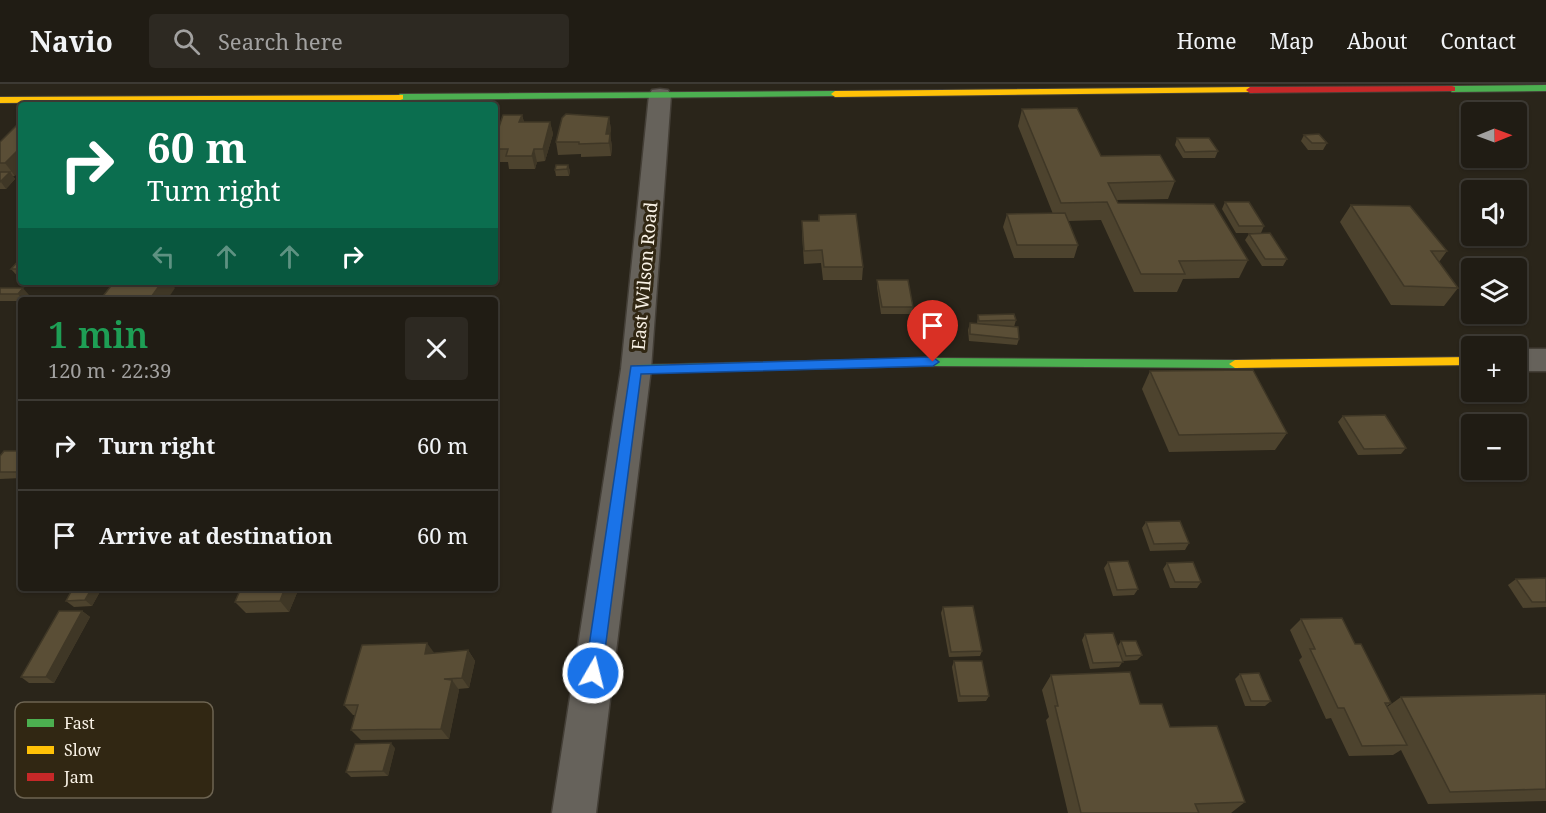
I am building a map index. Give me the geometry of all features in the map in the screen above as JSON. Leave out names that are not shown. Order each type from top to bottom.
[{"type":"main road","points":[[0,100],[1546,88]]},
{"type":"main road","points":[[636,369],[933,362],[1308,365],[1461,361]]},
{"type":"street","name":"East Wilson Road","points":[[574,813],[636,369],[660,95]]},
{"type":"street","points":[[1527,360],[1546,360]]},
{"type":"building","points":[[1077,108],[1101,156],[1160,155],[1175,181],[1108,183],[1118,203],[1214,204],[1248,260],[1179,261],[1185,274],[1141,274],[1107,202],[1061,203],[1022,109]]},
{"type":"building","points":[[566,114],[609,117],[606,134],[610,134],[609,143],[556,142],[562,118]]},
{"type":"building","points":[[503,115],[522,115],[519,122],[550,122],[543,149],[534,149],[532,156],[506,156],[508,149],[498,149],[498,130]]},
{"type":"building","points":[[18,124],[18,150],[5,163],[0,163],[0,142]]},
{"type":"building","points":[[1319,134],[1327,143],[1312,143],[1304,135]]},
{"type":"building","points":[[1177,138],[1209,138],[1218,151],[1185,152]]},
{"type":"building","points":[[556,165],[568,165],[567,169],[555,170]]},
{"type":"building","points":[[0,172],[10,172],[0,182]]},
{"type":"building","points":[[1225,202],[1249,202],[1264,226],[1239,226]]},
{"type":"building","points":[[1351,205],[1410,206],[1447,251],[1431,251],[1458,288],[1404,286]]},
{"type":"building","points":[[1065,213],[1078,245],[1017,245],[1007,214]]},
{"type":"building","points":[[856,214],[863,267],[824,267],[822,250],[804,251],[802,221],[819,221],[819,215]]},
{"type":"building","points":[[1270,233],[1287,259],[1265,259],[1249,234]]},
{"type":"building","points":[[18,261],[18,269],[11,269]]},
{"type":"building","points":[[877,280],[908,280],[913,307],[882,307]]},
{"type":"building","points":[[112,285],[160,285],[151,297],[102,297]]},
{"type":"building","points":[[0,288],[23,288],[18,294],[0,294]]},
{"type":"building","points":[[1014,314],[1016,320],[979,321],[978,315]]},
{"type":"building","points":[[970,323],[1018,327],[1019,339],[970,334]]},
{"type":"building","points":[[1253,370],[1287,433],[1179,435],[1150,371]]},
{"type":"building","points":[[1385,415],[1406,448],[1364,449],[1343,416]]},
{"type":"building","points":[[4,451],[18,451],[18,472],[0,472],[0,456]]},
{"type":"building","points":[[1180,521],[1189,543],[1154,544],[1146,522]]},
{"type":"building","points":[[1128,561],[1138,589],[1117,590],[1108,562]]},
{"type":"building","points":[[1193,562],[1201,582],[1175,582],[1167,563]]},
{"type":"building","points":[[1546,578],[1546,602],[1532,602],[1516,579]]},
{"type":"building","points":[[71,591],[90,591],[85,600],[66,601]]},
{"type":"building","points":[[240,591],[284,591],[280,601],[235,602]]},
{"type":"building","points":[[973,606],[982,651],[951,652],[943,607]]},
{"type":"building","points":[[59,611],[82,611],[46,677],[21,677]]},
{"type":"building","points":[[1342,618],[1355,644],[1361,644],[1391,703],[1385,703],[1407,745],[1362,746],[1344,708],[1338,708],[1310,649],[1315,649],[1301,619]]},
{"type":"building","points":[[1113,633],[1123,662],[1093,663],[1085,634]]},
{"type":"building","points":[[1121,641],[1136,641],[1142,655],[1126,656]]},
{"type":"building","points":[[427,643],[425,654],[468,650],[462,678],[444,679],[452,680],[441,729],[351,730],[358,705],[344,705],[362,645]]},
{"type":"building","points":[[954,661],[982,661],[989,696],[960,696]]},
{"type":"building","points":[[1130,672],[1140,704],[1162,704],[1170,727],[1217,726],[1245,802],[1195,804],[1199,813],[1081,813],[1055,706],[1058,706],[1051,675]]},
{"type":"building","points":[[1259,673],[1271,701],[1251,701],[1240,674]]},
{"type":"building","points":[[1546,694],[1546,789],[1450,792],[1401,697]]},
{"type":"building","points":[[391,743],[383,771],[346,772],[355,744]]},
{"type":"traffic: fast","points":[[1452,89],[1546,88]]},
{"type":"traffic: fast","points":[[400,97],[835,94]]},
{"type":"traffic: fast","points":[[636,369],[933,362],[1235,364]]},
{"type":"traffic: slow","points":[[835,94],[1250,90]]},
{"type":"traffic: slow","points":[[0,100],[400,97]]},
{"type":"traffic: slow","points":[[1235,364],[1461,361]]},
{"type":"traffic: jam","points":[[1250,90],[1452,89]]},
{"type":"route","points":[[593,673],[636,369],[933,362]]}]
